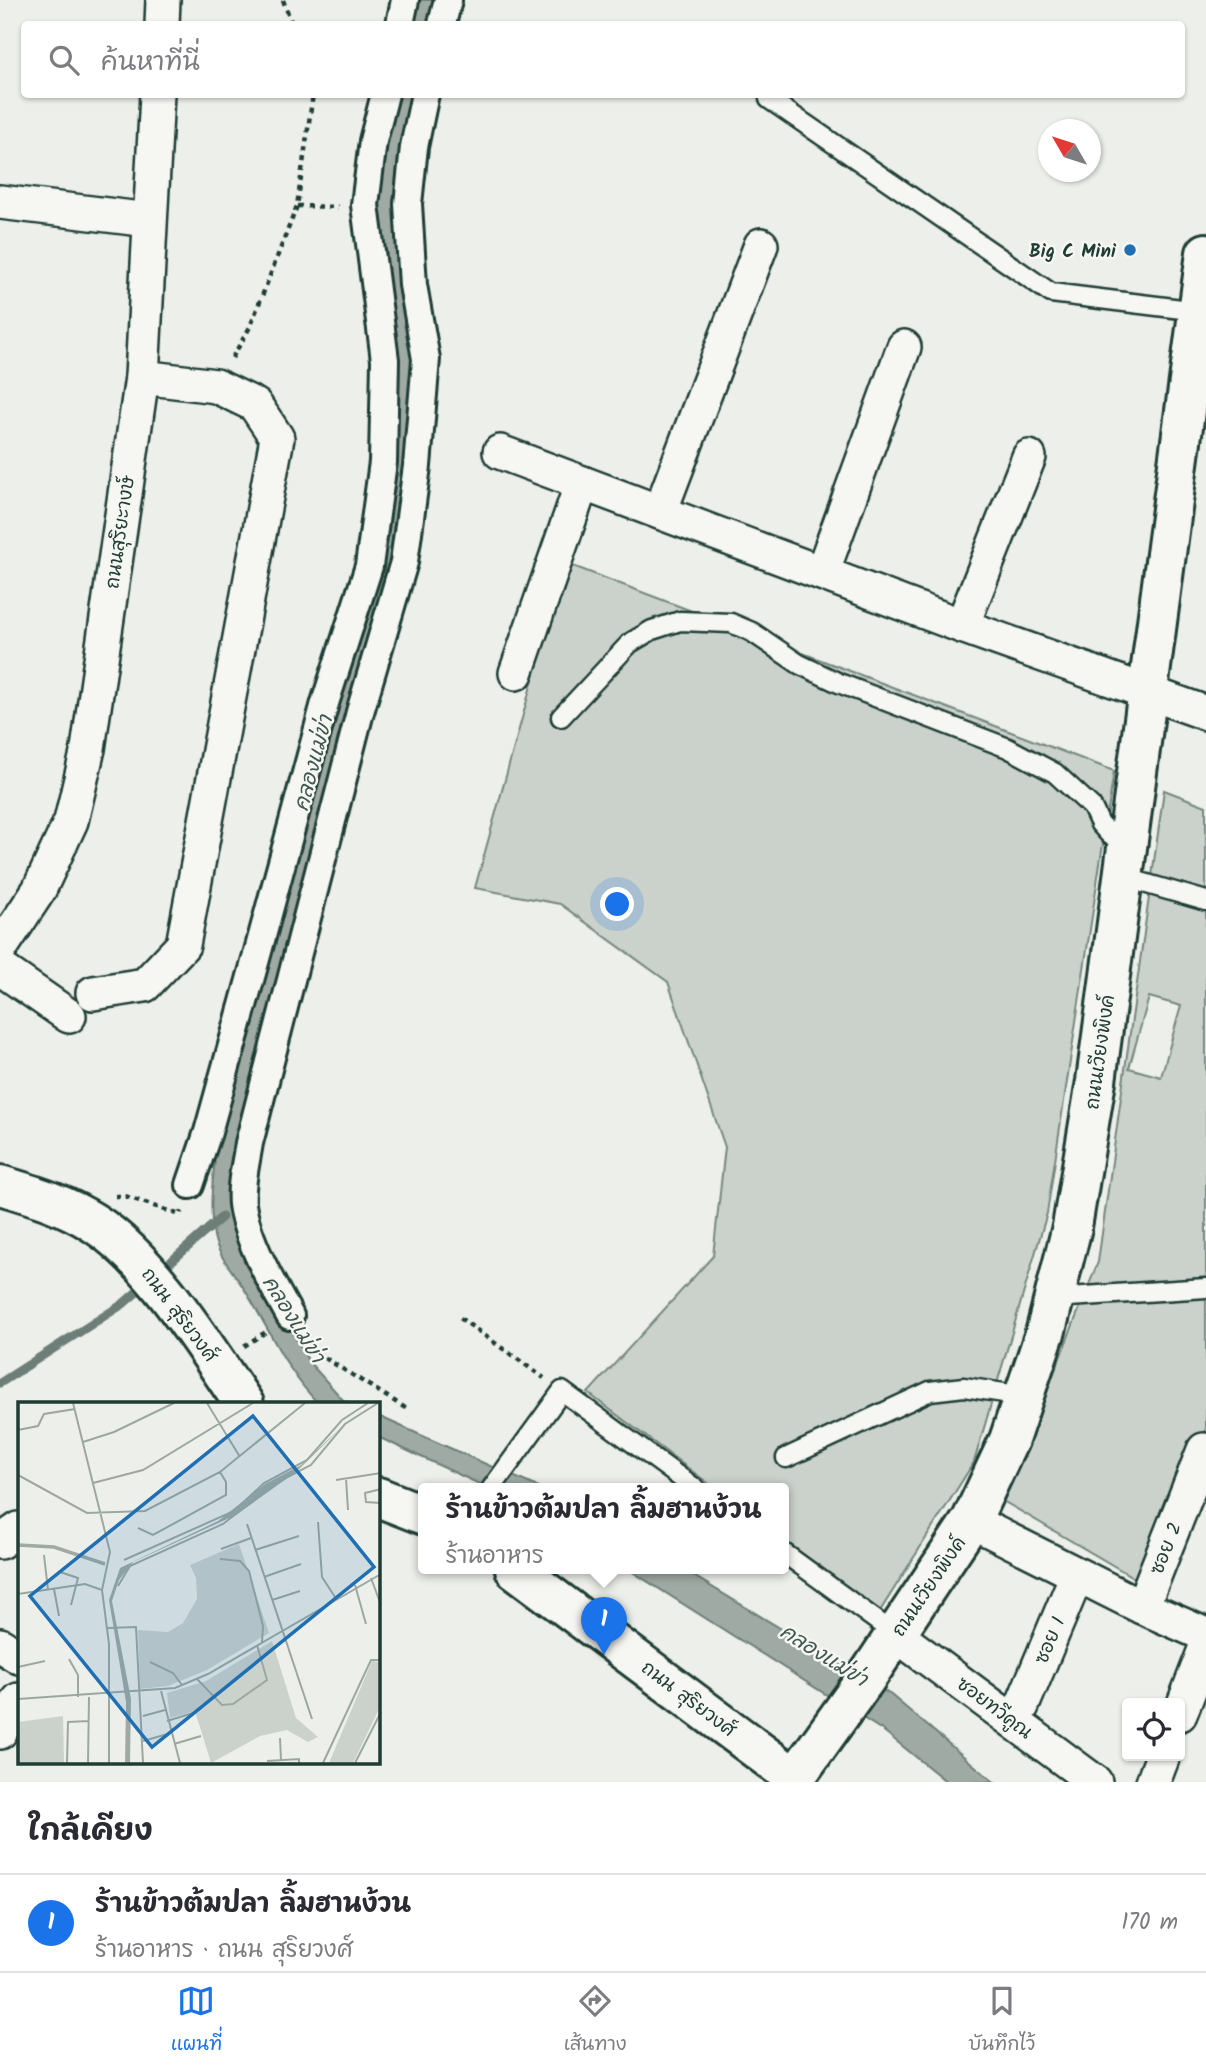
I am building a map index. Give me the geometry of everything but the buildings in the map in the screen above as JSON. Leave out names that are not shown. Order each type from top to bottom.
[{"type":"street","points":[[162,21],[163,0]]},
{"type":"street","points":[[401,21],[405,0]]},
{"type":"street","points":[[443,21],[447,0]]},
{"type":"street","name":"ถนนสุริยะางษ์","points":[[0,949],[40,890],[71,821],[89,749],[142,377],[157,98]]},
{"type":"street","points":[[190,1185],[239,1018],[325,703],[369,566],[383,462],[385,360],[365,205],[373,141],[383,98]]},
{"type":"street","points":[[290,1316],[273,1286],[253,1239],[242,1205],[243,1179],[249,1143],[360,712],[404,562],[417,467],[426,359],[413,285],[408,204],[414,147],[424,98]]},
{"type":"street","points":[[0,202],[149,220]]},
{"type":"street","points":[[660,512],[761,245]]},
{"type":"street","name":"ถนนเวียงพิงค์","points":[[796,1781],[971,1521],[1009,1440],[1054,1298],[1072,1227],[1094,1095],[1206,253]]},
{"type":"street","points":[[822,573],[904,347]]},
{"type":"street","points":[[93,993],[145,985],[183,944],[277,438],[255,405],[216,386],[142,377]]},
{"type":"street","points":[[500,452],[962,626],[1206,713]]},
{"type":"street","points":[[962,626],[1029,457]]},
{"type":"street","points":[[516,673],[582,483]]},
{"type":"street","points":[[0,968],[69,1016]]},
{"type":"street","name":"ถนน สุริยวงศ์","points":[[0,1185],[55,1202],[75,1212],[95,1223],[138,1259],[243,1402]]},
{"type":"street","name":"ซอย 2","points":[[1142,1607],[1204,1450]]},
{"type":"street","points":[[380,1498],[418,1513]]},
{"type":"street","points":[[971,1521],[1142,1607],[1206,1635]]},
{"type":"street","points":[[0,1542],[18,1530]]},
{"type":"street","name":"ถนน สุริยวงศ์","points":[[522,1574],[796,1781]]},
{"type":"street","name":"ซอย 1","points":[[1022,1706],[1077,1575]]},
{"type":"street","name":"ซอยทวีคูณ","points":[[895,1634],[1095,1782]]},
{"type":"street","points":[[0,1645],[18,1656]]},
{"type":"street","points":[[1185,1701],[1206,1647]]},
{"type":"street","points":[[0,1732],[18,1702]]},
{"type":"street","points":[[1153,1782],[1161,1761]]},
{"type":"lane","points":[[769,99],[1051,293],[1198,311]]},
{"type":"lane","points":[[561,717],[630,643],[652,630],[680,621],[731,623],[751,632],[799,664],[839,683],[1008,748],[1055,773],[1092,807],[1100,824],[1110,835],[1128,839]]},
{"type":"lane","points":[[1123,877],[1206,901]]},
{"type":"lane","points":[[1054,1298],[1206,1289]]},
{"type":"lane","points":[[786,1458],[930,1391],[964,1387],[1024,1396]]},
{"type":"lane","points":[[495,1483],[562,1391],[688,1483]]},
{"type":"lane","points":[[789,1557],[895,1634]]},
{"type":"path","points":[[283,0],[291,21]]},
{"type":"path","points":[[216,386],[250,327],[296,206],[312,98]]},
{"type":"path","points":[[296,206],[344,207]]},
{"type":"path","points":[[290,1316],[317,1353],[407,1409]]},
{"type":"path","points":[[460,1318],[562,1391]]},
{"type":"shaded area","points":[[565,563],[1114,771],[1047,1213],[974,1462],[880,1611],[789,1544],[789,1483],[708,1483],[588,1393],[713,1256],[725,1147],[668,982],[560,904],[475,888]]},
{"type":"shaded area","points":[[1164,790],[1206,806],[1206,1436],[1199,1434],[1138,1580],[1003,1501],[1098,1262]],"holes":[[[1149,997],[1181,1006],[1161,1077],[1129,1068]]]},
{"type":"water","points":[[414,0],[441,0],[436,21],[408,21]]},
{"type":"water","points":[[390,98],[414,98],[418,360],[399,562],[237,1151],[269,1288],[309,1362],[346,1402],[317,1402],[287,1363],[219,1250],[212,1224],[212,1188],[217,1140],[372,579],[378,206]]},
{"type":"water","points":[[380,1417],[529,1483],[477,1483],[380,1438]]},
{"type":"water","name":"คลองแม่ข่า","points":[[636,1574],[690,1574],[891,1695],[994,1782],[947,1782],[885,1732]]},
{"type":"waterway","points":[[159,1272],[222,1217]]},
{"type":"waterway","points":[[0,1383],[123,1304],[146,1284]]},
{"type":"place","name":"Big C Mini","points":[[1130,250]]},
{"type":"place","name":"ร้านข้าวต้มปลา ลิ้มฮานง้วน","points":[[604,1655]]}]
